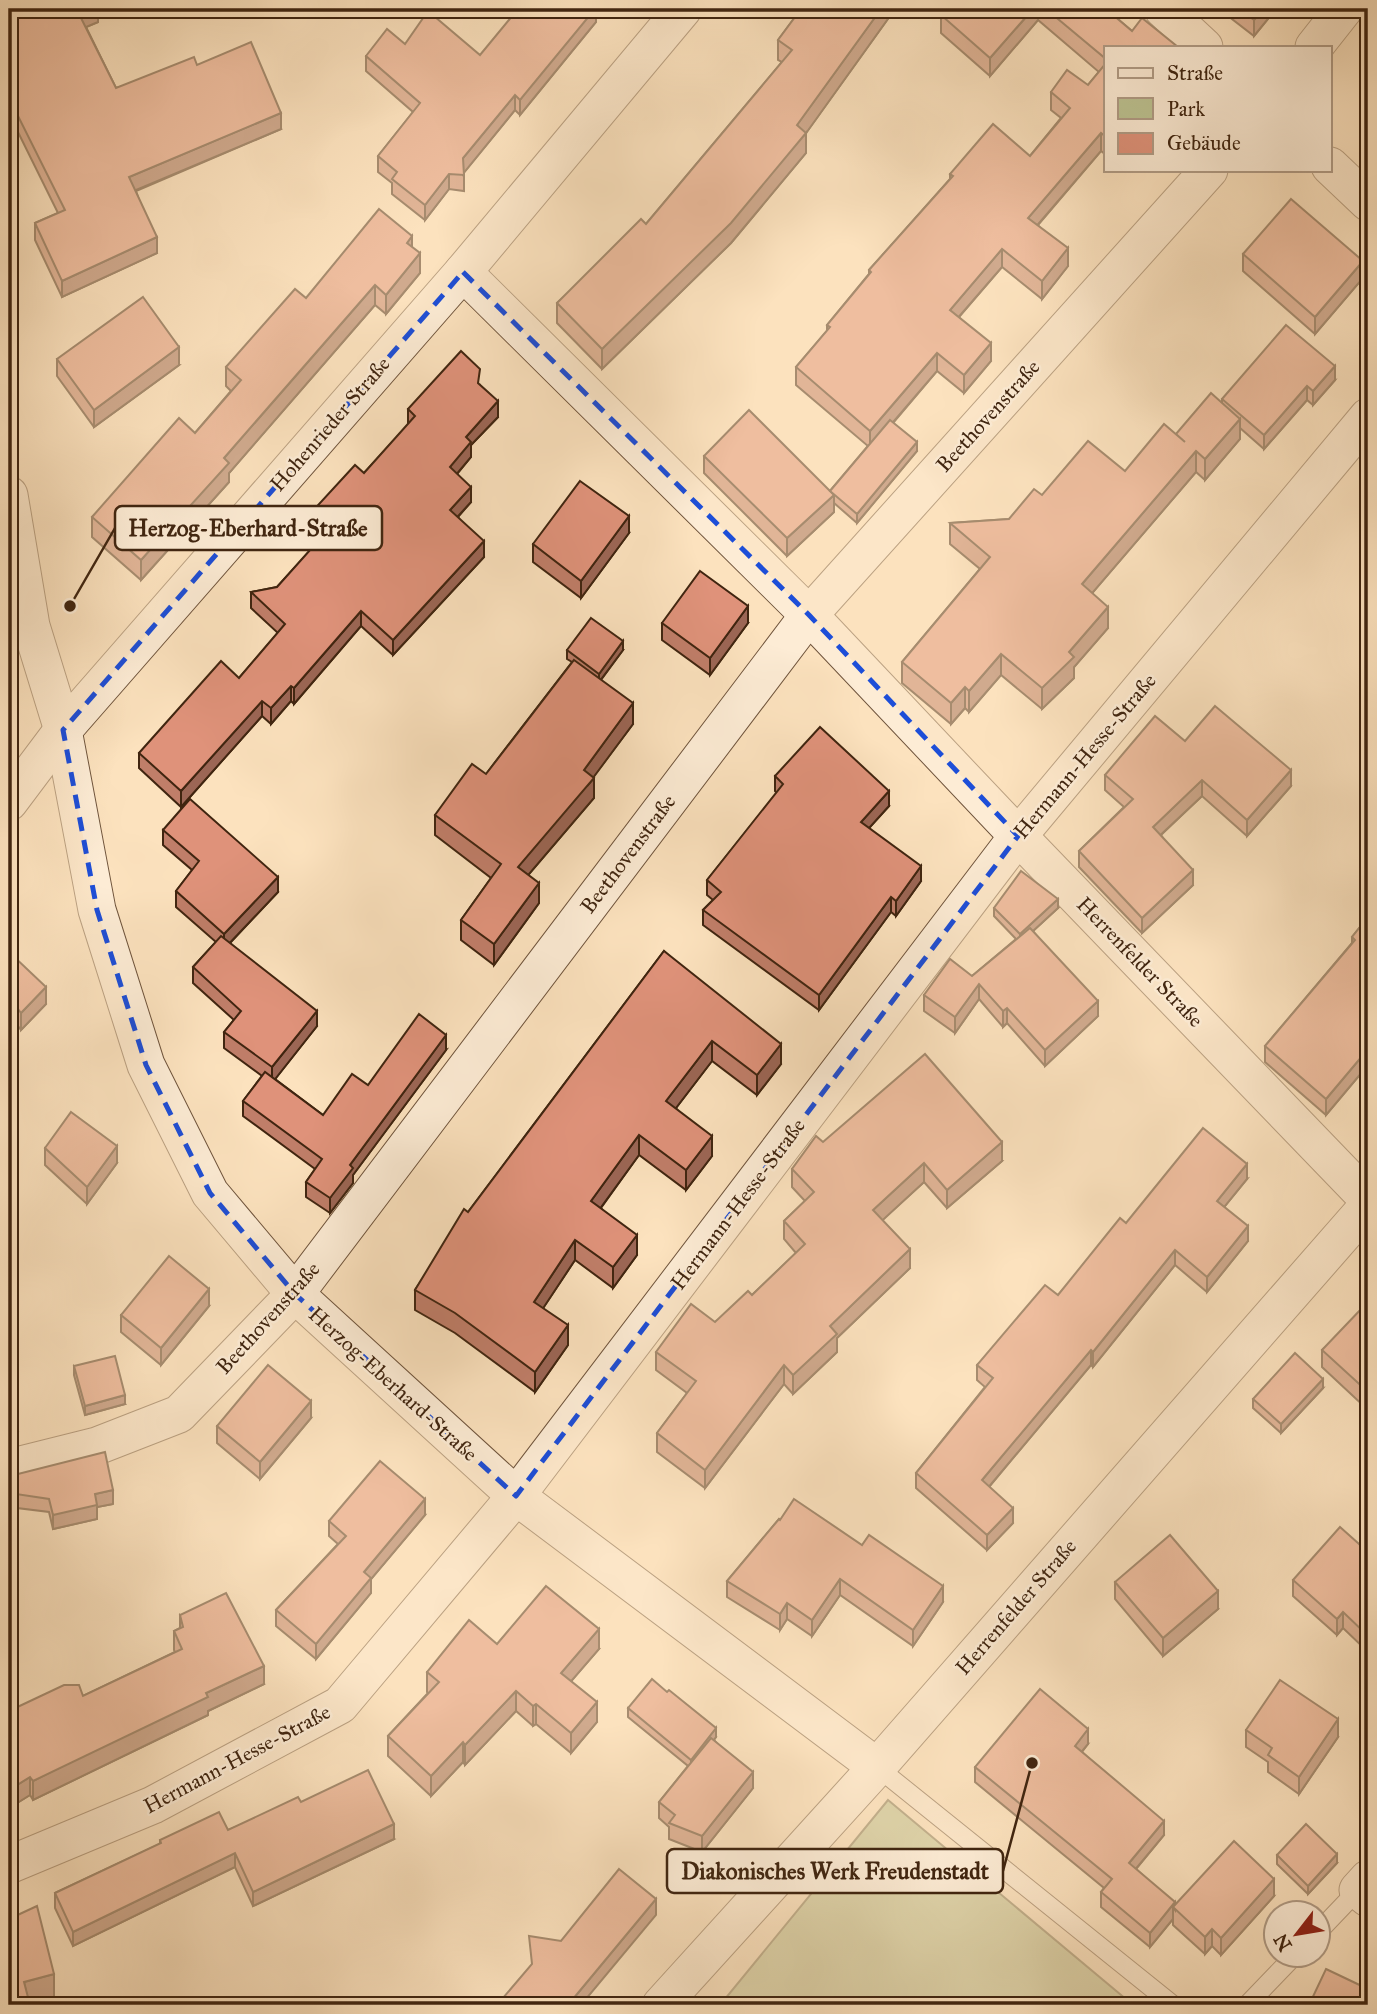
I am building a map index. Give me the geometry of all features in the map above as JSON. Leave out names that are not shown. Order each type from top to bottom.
[{"type":"street","name":"Hohenrieder Straße","points":[[9,802],[63,730],[463,272],[683,9]]},
{"type":"street","points":[[1163,9],[1203,46]]},
{"type":"street","points":[[1315,46],[1344,9]]},
{"type":"street","points":[[1332,168],[1368,202]]},
{"type":"street","name":"Beethovenstraße","points":[[9,1468],[97,1446],[179,1414],[295,1294],[809,615],[1207,172]]},
{"type":"street","points":[[463,272],[809,615]]},
{"type":"street","name":"Hermann-Hesse-Straße","points":[[9,1865],[153,1805],[340,1705],[516,1496],[1018,836],[1368,417]]},
{"type":"street","name":"Herzog-Eberhard-Straße","points":[[9,495],[31,626],[63,730],[96,910],[146,1065],[210,1192],[295,1294],[516,1496],[877,1767]]},
{"type":"street","name":"Herrenfelder Straße","points":[[809,615],[1368,1199]]},
{"type":"street","name":"Herrenfelder Straße","points":[[661,2005],[877,1767],[1368,1206]]},
{"type":"lane","points":[[877,1767],[1173,2005]]},
{"type":"lane","points":[[1332,1919],[1365,1889]]},
{"type":"lane","points":[[1247,2005],[1283,1968]]},
{"type":"highlighted area","points":[[463,272],[809,615],[1018,836],[516,1496],[295,1294],[210,1193],[146,1065],[97,910],[63,730]]},
{"type":"green space","points":[[888,1800],[1133,2005],[720,2005]]},
{"type":"building","points":[[9,9],[92,9],[79,14],[116,88],[194,57],[197,65],[251,42],[281,113],[129,177],[157,237],[62,281],[35,223],[65,210],[12,104],[16,102],[9,84],[9,43],[16,40],[9,23]]},
{"type":"building","points":[[518,9],[595,9],[520,100],[515,95],[463,158],[464,175],[449,174],[425,205],[392,179],[397,172],[378,156],[420,103],[366,56],[387,29],[405,44],[428,11],[480,55]]},
{"type":"building","points":[[801,9],[881,9],[797,125],[806,133],[731,223],[602,349],[557,303],[641,219],[646,224],[792,50],[778,40]]},
{"type":"building","points":[[947,9],[1033,9],[990,58],[941,15]]},
{"type":"building","points":[[1046,9],[1106,9],[1132,31],[1142,18],[1177,46],[1104,46],[1104,57]]},
{"type":"building","points":[[1239,9],[1264,9],[1254,20]]},
{"type":"building","points":[[1104,65],[1104,135],[1101,133],[1028,218],[1068,248],[1042,281],[1002,249],[950,310],[991,343],[964,375],[937,353],[870,431],[796,367],[830,327],[827,325],[871,272],[869,270],[953,176],[950,174],[993,124],[1030,156],[1070,108],[1051,92],[1067,70],[1088,85]]},
{"type":"building","points":[[1291,199],[1363,261],[1315,317],[1243,254]]},
{"type":"building","points":[[379,209],[412,236],[407,243],[420,253],[386,295],[375,285],[224,458],[229,463],[141,560],[92,517],[179,418],[195,433],[241,380],[226,367],[295,289],[306,298]]},
{"type":"building","points":[[143,297],[179,347],[94,410],[57,359]]},
{"type":"building","points":[[1286,325],[1335,366],[1313,391],[1307,386],[1264,435],[1222,399]]},
{"type":"building","points":[[461,351],[480,369],[478,383],[498,401],[466,437],[471,442],[450,467],[471,487],[450,510],[484,541],[393,640],[361,611],[294,688],[291,686],[271,708],[262,701],[181,791],[139,753],[221,661],[239,678],[285,624],[251,592],[277,587],[327,531],[309,515],[355,465],[364,473],[415,416],[408,409]]},
{"type":"building","points":[[1211,393],[1240,419],[1205,459],[1196,451],[1082,584],[1108,607],[1069,652],[1074,657],[1042,688],[1001,654],[969,691],[965,687],[951,703],[902,662],[990,557],[950,523],[1009,519],[1034,489],[1042,495],[1088,441],[1125,471],[1164,424],[1185,442],[1176,434]]},
{"type":"building","points":[[749,410],[834,495],[787,538],[704,456]]},
{"type":"building","points":[[890,420],[917,442],[857,514],[830,491]]},
{"type":"building","points":[[580,481],[629,516],[581,581],[533,544]]},
{"type":"building","points":[[700,571],[748,606],[710,658],[662,623]]},
{"type":"building","points":[[591,618],[623,641],[599,674],[567,650]]},
{"type":"building","points":[[574,660],[633,703],[584,770],[594,778],[518,867],[539,883],[494,944],[461,920],[501,864],[435,815],[472,764],[486,774]]},
{"type":"building","points":[[1215,706],[1291,770],[1247,820],[1202,780],[1153,827],[1193,870],[1142,918],[1079,851],[1133,799],[1105,775],[1155,716],[1185,741]]},
{"type":"building","points":[[820,727],[889,791],[861,822],[921,866],[896,901],[891,897],[819,995],[703,910],[721,892],[707,880],[783,784],[775,776]]},
{"type":"building","points":[[190,799],[278,877],[224,934],[176,891],[199,861],[163,830]]},
{"type":"building","points":[[1021,871],[1058,899],[1020,934],[994,908]]},
{"type":"building","points":[[1368,917],[1368,1053],[1365,1057],[1363,1055],[1326,1099],[1265,1046],[1355,940],[1352,937]]},
{"type":"building","points":[[1030,928],[1098,1001],[1045,1050],[1007,1008],[1003,1011],[979,984],[955,1017],[924,995],[950,959],[972,976]]},
{"type":"building","points":[[221,936],[317,1011],[272,1067],[224,1032],[241,1011],[193,967]]},
{"type":"building","points":[[664,951],[781,1044],[757,1075],[712,1041],[666,1101],[712,1136],[686,1170],[639,1135],[591,1201],[637,1235],[613,1267],[575,1240],[534,1302],[568,1325],[535,1372],[455,1313],[415,1290],[464,1209],[468,1212]]},
{"type":"building","points":[[9,952],[46,987],[21,1013],[18,1009],[9,1019]]},
{"type":"building","points":[[419,1014],[446,1035],[350,1165],[353,1168],[330,1198],[306,1182],[322,1159],[243,1101],[265,1072],[323,1115],[352,1074],[368,1085]]},
{"type":"building","points":[[925,1054],[1002,1142],[947,1190],[924,1163],[873,1210],[910,1249],[830,1326],[837,1334],[793,1375],[784,1365],[705,1470],[657,1433],[696,1381],[656,1352],[691,1304],[715,1322],[748,1291],[752,1295],[805,1244],[784,1221],[814,1192],[792,1169],[816,1136],[823,1142]]},
{"type":"building","points":[[71,1112],[117,1146],[87,1187],[45,1148]]},
{"type":"building","points":[[1203,1128],[1247,1164],[1217,1201],[1248,1226],[1207,1277],[1175,1250],[1093,1352],[1091,1350],[982,1480],[1013,1508],[987,1535],[916,1473],[993,1378],[977,1365],[1045,1285],[1058,1295],[1120,1218],[1126,1223]]},
{"type":"building","points":[[169,1256],[209,1289],[161,1348],[121,1315]]},
{"type":"building","points":[[1364,1306],[1368,1310],[1368,1392],[1322,1350]]},
{"type":"building","points":[[1295,1353],[1323,1379],[1281,1424],[1253,1399]]},
{"type":"building","points":[[115,1356],[125,1395],[85,1406],[74,1366]]},
{"type":"building","points":[[268,1365],[311,1401],[260,1462],[217,1426]]},
{"type":"building","points":[[9,1396],[18,1431],[9,1433]]},
{"type":"building","points":[[105,1452],[113,1490],[95,1494],[97,1505],[53,1515],[49,1499],[9,1493],[9,1475]]},
{"type":"building","points":[[380,1461],[425,1499],[364,1572],[371,1578],[316,1644],[276,1610],[346,1536],[329,1521]]},
{"type":"building","points":[[794,1499],[862,1545],[869,1535],[943,1586],[913,1630],[840,1579],[812,1620],[787,1603],[780,1614],[727,1581],[780,1520]]},
{"type":"building","points":[[1340,1527],[1368,1552],[1368,1636],[1343,1612],[1337,1619],[1293,1580]]},
{"type":"building","points":[[1170,1535],[1218,1591],[1163,1638],[1115,1582]]},
{"type":"building","points":[[546,1586],[599,1629],[561,1673],[597,1702],[571,1733],[516,1691],[465,1745],[463,1742],[431,1776],[388,1736],[439,1682],[427,1672],[469,1620],[497,1644]]},
{"type":"building","points":[[226,1593],[264,1666],[206,1693],[208,1697],[33,1781],[30,1777],[9,1790],[9,1711],[64,1685],[79,1685],[83,1696],[182,1649],[174,1631],[183,1627],[180,1615]]},
{"type":"building","points":[[652,1679],[716,1728],[691,1760],[628,1708]]},
{"type":"building","points":[[1280,1680],[1338,1719],[1299,1777],[1268,1755],[1272,1748],[1246,1730]]},
{"type":"building","points":[[1040,1689],[1088,1729],[1075,1746],[1164,1821],[1129,1863],[1175,1902],[1150,1933],[1101,1892],[1112,1879],[975,1767]]},
{"type":"building","points":[[711,1738],[753,1772],[702,1836],[669,1823],[675,1815],[659,1802]]},
{"type":"building","points":[[368,1770],[394,1824],[253,1892],[235,1853],[73,1932],[55,1893],[161,1843],[160,1840],[219,1812],[228,1830],[298,1797],[301,1802]]},
{"type":"building","points":[[1306,1824],[1337,1854],[1308,1886],[1277,1855]]},
{"type":"building","points":[[1234,1841],[1274,1879],[1221,1938],[1212,1929],[1205,1937],[1173,1907]]},
{"type":"building","points":[[619,1869],[656,1899],[568,2005],[497,2005],[532,1964],[529,1936],[561,1941]]},
{"type":"building","points":[[37,1906],[54,1974],[24,1982],[30,2005],[9,2005],[9,1919]]},
{"type":"building","points":[[1326,1969],[1368,1989],[1368,2005],[1309,2005]]},
{"type":"place","name":"Herzog-Eberhard-Straße","points":[[70,606]]},
{"type":"place","name":"Diakonisches Werk Freudenstadt","points":[[1032,1763]]}]
